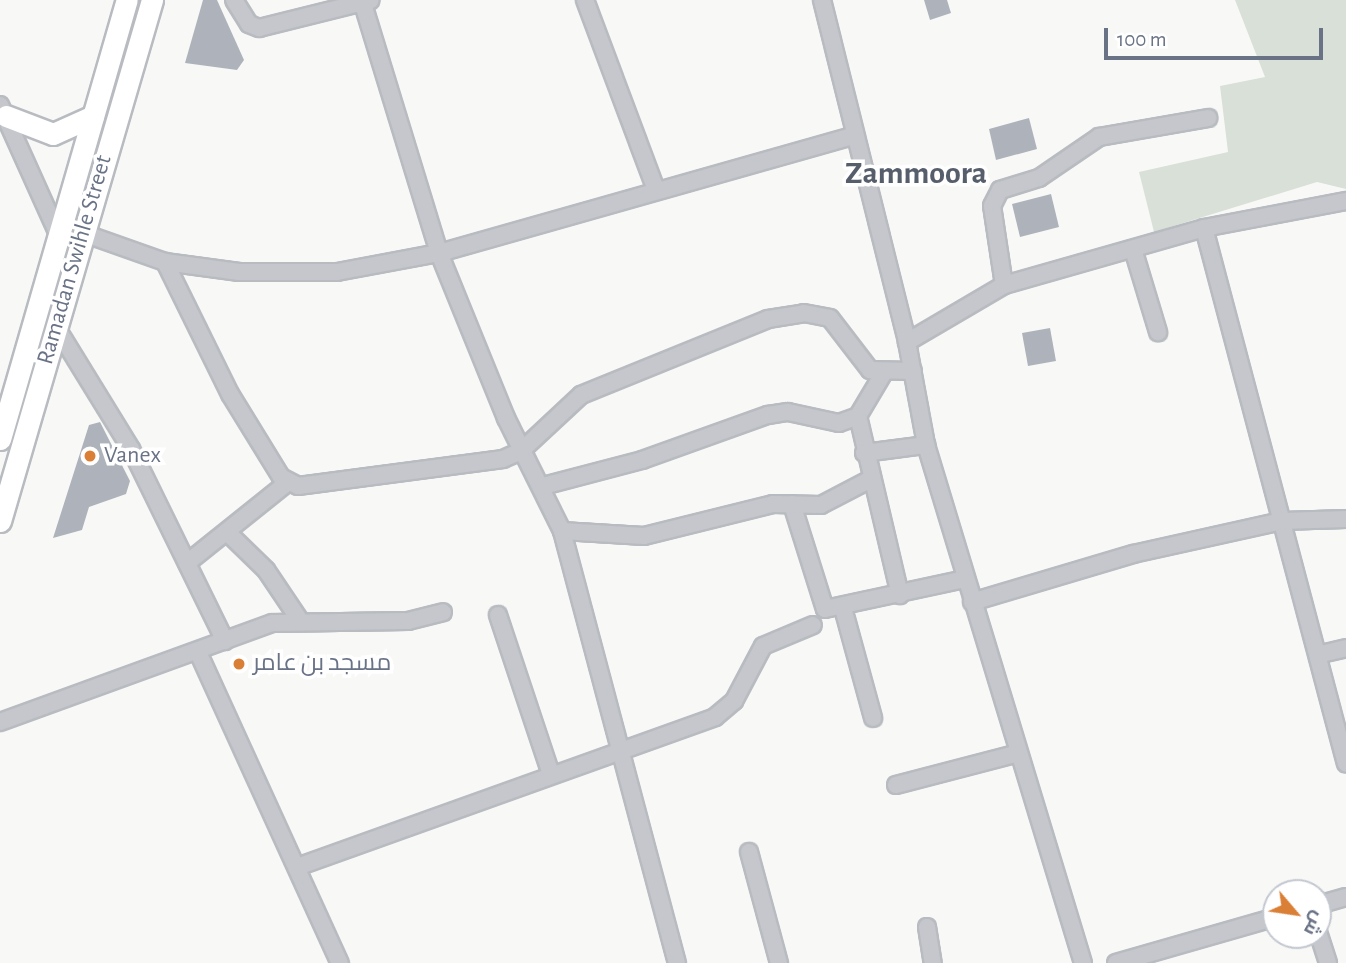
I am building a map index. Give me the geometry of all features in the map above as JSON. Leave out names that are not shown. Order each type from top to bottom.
[{"type":"main road","name":"Ramadan Swihle Street","points":[[0,439],[5,410],[59,236],[127,0]]},
{"type":"main road","name":"Ramadan Swihle Street","points":[[0,521],[152,0]]},
{"type":"main road","points":[[3,110],[53,134],[93,116]]},
{"type":"street","points":[[234,0],[249,24],[259,29],[367,2],[439,253],[521,452],[543,486],[562,531],[677,963]]},
{"type":"street","points":[[585,0],[656,190]]},
{"type":"street","points":[[822,0],[853,136],[907,342],[926,445],[1015,754],[1083,963]]},
{"type":"street","points":[[3,110],[59,236]]},
{"type":"street","points":[[1004,285],[992,206],[1000,190],[1039,178],[1099,136],[1208,118]]},
{"type":"street","points":[[83,233],[165,262],[295,274],[439,253],[853,136]]},
{"type":"street","points":[[907,342],[1004,285],[1204,228],[1346,201]]},
{"type":"street","points":[[1204,228],[1282,521],[1321,654],[1346,764]]},
{"type":"street","points":[[1133,249],[1158,332]]},
{"type":"street","points":[[165,262],[230,394],[287,483]]},
{"type":"street","points":[[187,563],[229,534],[287,483],[493,462],[521,452],[581,396],[768,319],[804,313],[830,318],[860,363],[883,374],[913,371]]},
{"type":"street","points":[[56,327],[107,405],[225,641]]},
{"type":"street","points":[[543,486],[642,460],[768,415],[788,412],[839,423],[858,416],[883,374]]},
{"type":"street","points":[[858,416],[864,453],[901,596]]},
{"type":"street","points":[[864,453],[926,445]]},
{"type":"street","points":[[562,531],[644,536],[792,504],[821,505],[871,479]]},
{"type":"street","points":[[792,504],[818,600],[825,609],[901,596],[965,579]]},
{"type":"street","points":[[972,601],[1133,554],[1282,521],[1346,519]]},
{"type":"street","points":[[229,534],[266,570],[299,620]]},
{"type":"street","points":[[843,608],[873,718]]},
{"type":"street","points":[[0,722],[225,641],[299,620],[380,623],[443,612]]},
{"type":"street","points":[[498,615],[551,774]]},
{"type":"street","points":[[297,867],[619,749],[715,717],[734,701],[763,646],[813,625]]},
{"type":"street","points":[[1321,654],[1346,648]]},
{"type":"street","points":[[198,652],[340,963]]},
{"type":"street","points":[[896,785],[1015,754]]},
{"type":"street","points":[[749,852],[779,963]]},
{"type":"street","points":[[1116,963],[1262,921]]},
{"type":"street","points":[[927,926],[933,963]]},
{"type":"shaded area","points":[[1235,0],[1346,0],[1346,189],[1317,182],[1154,232],[1139,172],[1228,152],[1220,86],[1265,77]]},
{"type":"building","points":[[203,0],[217,0],[244,60],[237,70],[185,63]]},
{"type":"building","points":[[924,0],[947,0],[951,13],[930,20]]},
{"type":"building","points":[[1029,118],[1037,149],[996,160],[989,129]]},
{"type":"building","points":[[1051,194],[1059,227],[1020,237],[1012,204]]},
{"type":"building","points":[[1050,328],[1056,361],[1028,366],[1022,333]]},
{"type":"building","points":[[100,422],[130,481],[126,494],[89,507],[82,530],[53,538],[89,425]]},
{"type":"place","name":"Vanex","points":[[90,456]]},
{"type":"place","name":"مسجد بن عامر","points":[[239,664]]},
{"type":"district","name":"Zammoora","points":[[916,173]]}]
